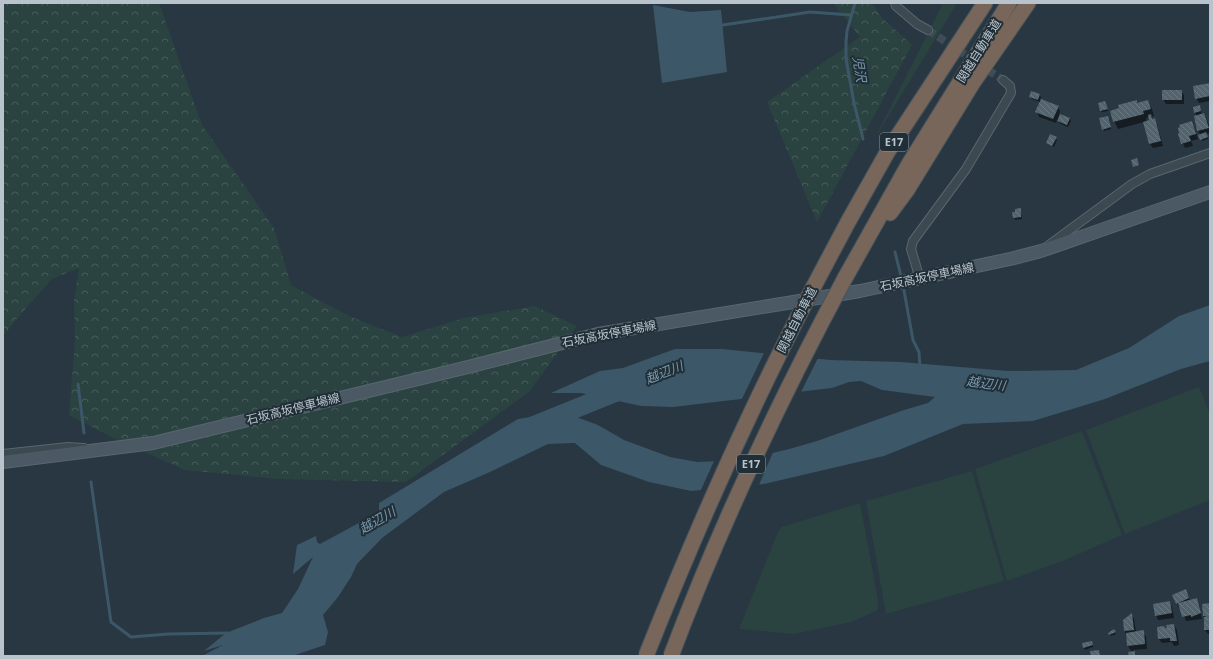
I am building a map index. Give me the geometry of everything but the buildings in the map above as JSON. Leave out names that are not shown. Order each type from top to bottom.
[{"type":"highway","points":[[888,151],[975,3]]},
{"type":"highway","name":"関越自動車道","points":[[646,656],[701,520],[790,332],[848,222],[888,151],[985,3]]},
{"type":"highway","name":"関越自動車道","points":[[671,656],[732,506],[767,429],[807,350],[857,256],[912,158],[1009,3]]},
{"type":"highway","points":[[857,256],[907,190],[972,84],[998,44],[1028,3]]},
{"type":"main road","name":"石坂高坂停車場線","points":[[3,462],[153,443],[457,370],[598,334],[852,292],[1010,260],[1041,251],[1210,192]]},
{"type":"street","points":[[895,3],[896,6],[917,24],[928,30]]},
{"type":"street","points":[[915,280],[912,249],[913,241],[966,169],[1011,94],[1010,86],[1003,80]]},
{"type":"street","points":[[1041,251],[1132,184],[1150,174],[1210,153]]},
{"type":"street","points":[[3,454],[68,447],[105,449]]},
{"type":"green space","points":[[3,3],[159,3],[202,125],[274,228],[291,285],[349,316],[402,337],[464,318],[534,306],[577,326],[530,391],[406,482],[279,479],[185,470],[113,438],[69,415],[75,340],[74,301],[79,268],[52,279],[3,336]]},
{"type":"green space","points":[[833,3],[872,3],[882,18],[912,45],[817,222],[767,102],[860,37]]},
{"type":"green space","points":[[943,3],[957,3],[874,140]]},
{"type":"green space","points":[[1199,387],[1210,414],[1210,500],[1125,534],[1086,430]]},
{"type":"green space","points":[[1082,431],[1122,535],[1065,560],[1007,581],[975,469]]},
{"type":"green space","points":[[972,471],[1004,581],[886,614],[866,501]]},
{"type":"green space","points":[[860,503],[878,600],[878,610],[851,622],[794,634],[739,629],[781,527]]},
{"type":"water","points":[[653,5],[690,12],[721,10],[727,72],[662,83]]},
{"type":"water","points":[[1210,305],[1210,361],[1181,369],[1105,399],[1033,421],[963,424],[884,456],[764,484],[691,491],[649,482],[601,465],[575,443],[548,444],[444,492],[382,538],[357,564],[351,577],[338,597],[323,615],[328,632],[325,645],[292,656],[202,656],[223,645],[204,651],[226,633],[264,618],[282,613],[298,589],[313,557],[293,574],[297,545],[316,536],[317,542],[320,544],[379,512],[379,503],[518,419],[536,416],[579,418],[598,425],[624,440],[670,457],[697,462],[743,460],[817,441],[928,403],[935,397],[882,390],[861,381],[849,382],[832,388],[673,407],[641,406],[581,393],[551,393],[600,371],[623,368],[675,349],[722,349],[830,360],[901,362],[1008,371],[1076,370],[1129,348],[1179,316]]},
{"type":"pier","points":[[765,351],[819,356],[800,394],[741,401]]},
{"type":"pier","points":[[774,450],[758,487],[700,492],[715,459],[742,458]]},
{"type":"waterway","name":"児沢","points":[[855,3],[847,31],[846,59],[854,103],[863,139]]},
{"type":"waterway","points":[[723,25],[810,12],[851,15]]},
{"type":"waterway","name":"児沢","points":[[895,252],[902,280]]},
{"type":"waterway","name":"児沢","points":[[903,285],[913,340],[919,352],[920,367]]},
{"type":"waterway","points":[[78,384],[84,433]]},
{"type":"waterway","name":"越辺川","points":[[530,427],[624,389]]},
{"type":"waterway","points":[[91,482],[111,622],[131,637],[168,634],[228,633]]},
{"type":"tunnel","points":[[928,30],[1003,80]]}]
